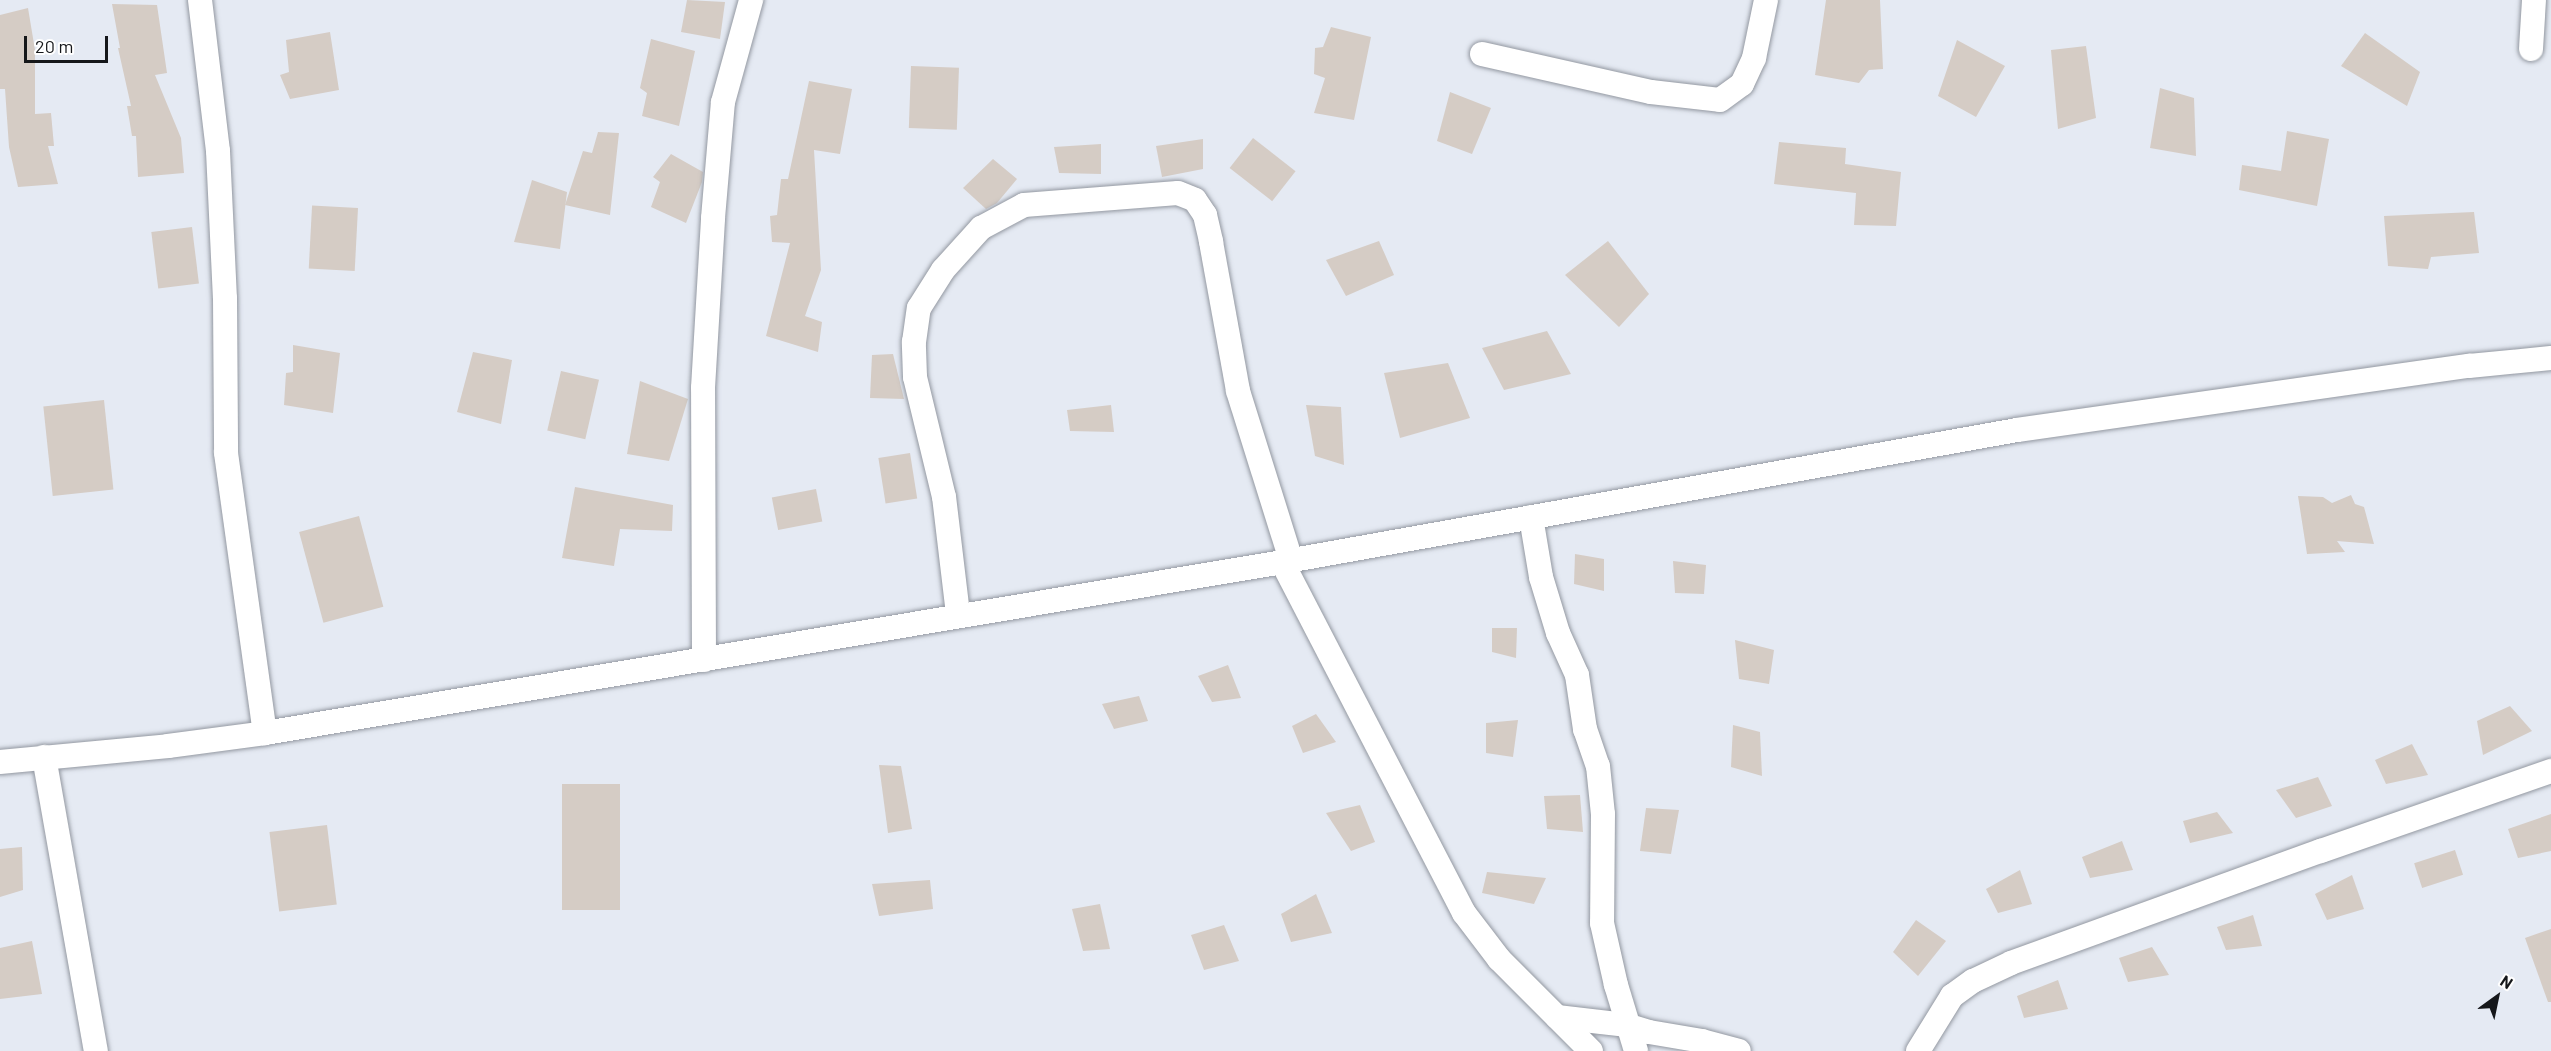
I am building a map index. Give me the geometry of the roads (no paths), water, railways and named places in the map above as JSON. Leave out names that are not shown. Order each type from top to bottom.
[{"type":"street","points":[[200,0],[218,151],[225,298],[226,453],[265,733]]},
{"type":"street","points":[[704,660],[703,388],[713,218],[723,102],[750,0]]},
{"type":"street","points":[[1482,54],[1651,92],[1720,100],[1742,84],[1746,76],[1754,58],[1766,0]]},
{"type":"street","points":[[2531,49],[2534,0]]},
{"type":"street","points":[[958,614],[944,497],[915,377],[914,342],[919,308],[943,270],[981,228],[1024,205],[1178,193],[1195,200],[1205,215],[1238,391],[1286,561],[1464,912],[1499,959],[1591,1051]]},
{"type":"street","points":[[0,762],[168,746],[265,733],[704,660],[958,614],[1286,561],[2017,430],[2469,366],[2551,358]]},
{"type":"street","points":[[1531,517],[1541,577],[1558,633],[1577,675],[1585,729],[1598,766],[1603,814],[1602,923],[1626,1025],[1636,1051]]},
{"type":"street","points":[[44,757],[96,1051]]},
{"type":"street","points":[[1918,1051],[1952,996],[1973,981],[2011,963],[2551,771]]},
{"type":"street","points":[[1557,1017],[1626,1025],[1739,1051]]}]
